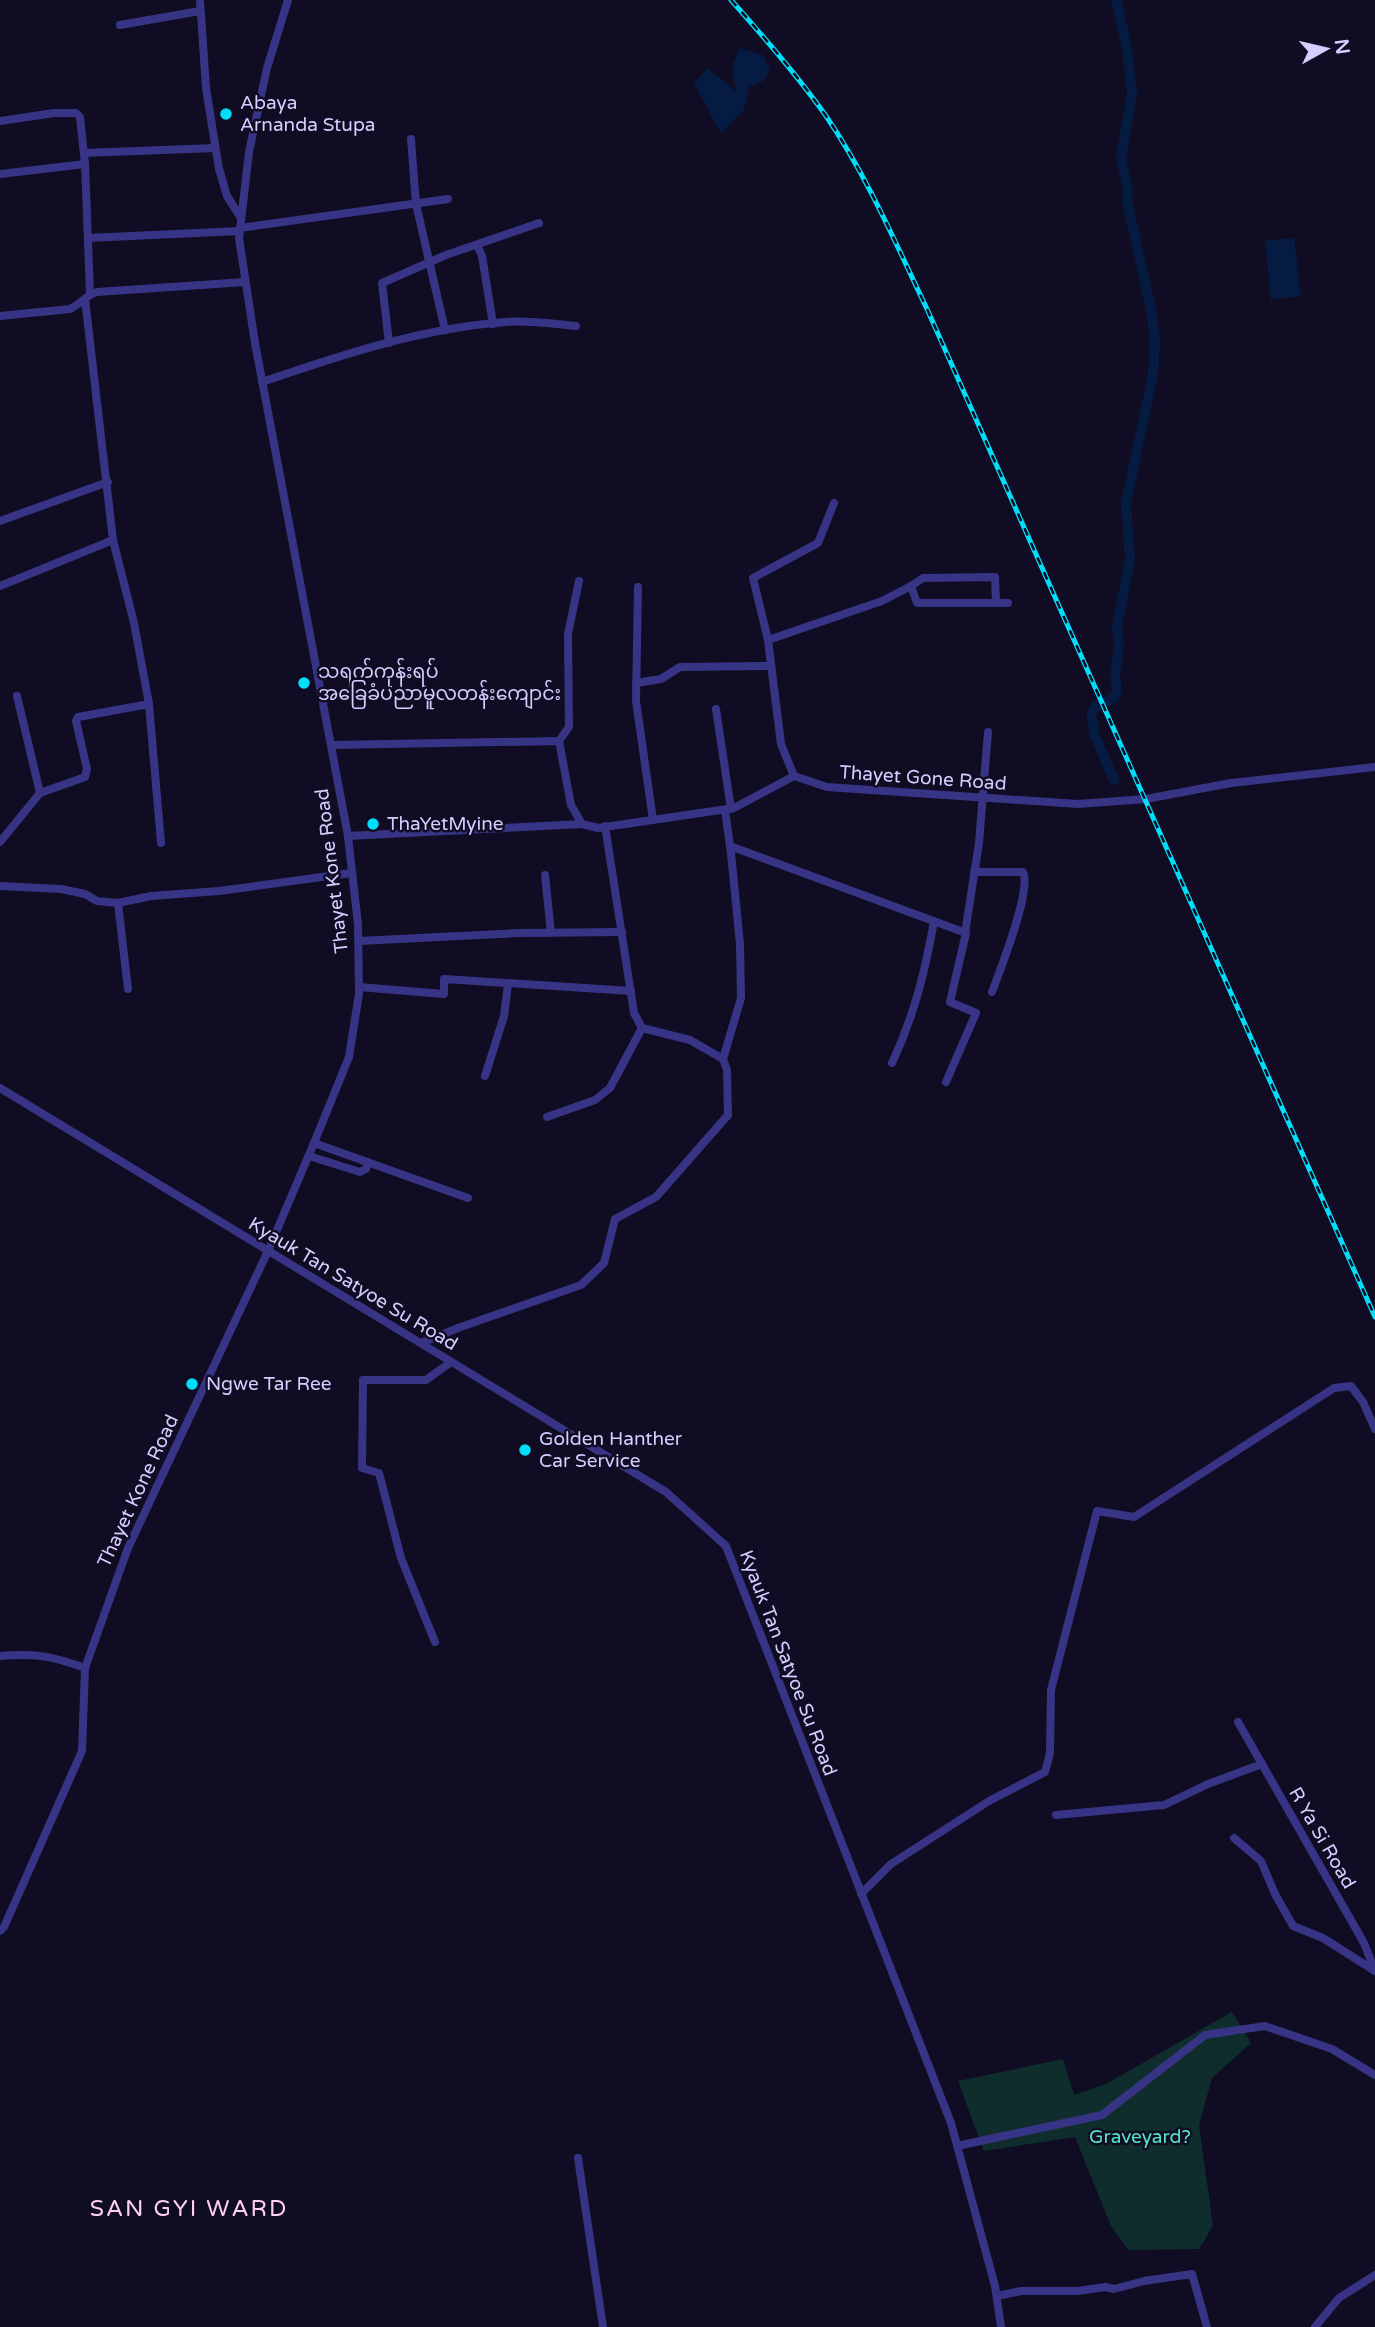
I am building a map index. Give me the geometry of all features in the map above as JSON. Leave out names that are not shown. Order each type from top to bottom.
[{"type":"street","points":[[200,0],[206,88],[215,148],[227,196],[240,226]]},
{"type":"street","name":"Thayet Kone Road","points":[[0,1931],[82,1751],[85,1668],[128,1548],[268,1251],[349,1057],[359,987],[359,942],[348,836],[262,382],[239,239],[249,152],[267,68],[288,0]]},
{"type":"street","points":[[120,25],[200,11]]},
{"type":"street","points":[[0,121],[54,113],[76,113],[82,124],[88,297],[113,540],[134,623],[149,704],[161,843]]},
{"type":"street","points":[[411,139],[416,204],[445,330]]},
{"type":"street","points":[[84,153],[215,148]]},
{"type":"street","points":[[0,174],[85,164]]},
{"type":"street","points":[[88,238],[240,226],[448,198]]},
{"type":"street","points":[[389,343],[382,283],[431,261],[539,223]]},
{"type":"street","points":[[477,245],[482,256],[493,324]]},
{"type":"street","points":[[0,316],[70,309],[97,292],[246,282]]},
{"type":"street","points":[[262,382],[337,356],[445,330],[508,322],[576,326]]},
{"type":"street","points":[[0,521],[108,482]]},
{"type":"street","points":[[348,836],[582,824],[598,828],[728,809],[794,776],[781,744],[768,640],[753,578],[818,543],[834,503]]},
{"type":"street","points":[[0,586],[113,540]]},
{"type":"street","points":[[768,640],[882,601],[923,578],[995,577],[996,603]]},
{"type":"street","points":[[579,581],[568,634],[569,727],[559,741],[571,805],[582,824]]},
{"type":"street","points":[[911,586],[917,603],[1008,603]]},
{"type":"street","points":[[638,587],[636,701],[653,820]]},
{"type":"street","points":[[636,683],[661,679],[680,667],[771,666]]},
{"type":"street","points":[[17,696],[40,793]]},
{"type":"street","points":[[0,842],[40,793],[54,786],[79,780],[87,773],[76,721],[78,718],[149,704]]},
{"type":"street","points":[[421,1343],[581,1285],[604,1263],[615,1219],[656,1197],[728,1115],[727,1070],[723,1059],[741,998],[740,944],[716,709]]},
{"type":"street","points":[[946,1082],[976,1013],[950,1002],[965,933],[974,872],[988,732]]},
{"type":"street","points":[[331,745],[559,741]]},
{"type":"street","name":"Thayet Gone Road","points":[[794,776],[827,787],[1078,804],[1133,800],[1231,783],[1375,767]]},
{"type":"street","points":[[605,826],[634,1013],[642,1028],[690,1040],[723,1059]]},
{"type":"street","points":[[730,846],[965,933]]},
{"type":"street","points":[[974,872],[1023,872],[1026,877],[1022,903],[992,992]]},
{"type":"street","points":[[0,886],[61,889],[85,894],[97,901],[118,903],[151,896],[219,891],[351,873]]},
{"type":"street","points":[[545,875],[551,933]]},
{"type":"street","points":[[118,903],[128,989]]},
{"type":"street","points":[[892,1063],[908,1029],[924,979],[934,921]]},
{"type":"street","points":[[359,942],[621,932]]},
{"type":"street","points":[[359,987],[444,994],[444,979],[631,991]]},
{"type":"street","points":[[485,1076],[504,1016],[508,984]]},
{"type":"street","points":[[547,1117],[595,1100],[610,1088],[642,1028]]},
{"type":"street","name":"Kyauk Tan Satyoe Su Road","points":[[0,1088],[666,1492],[726,1546],[951,2123],[996,2297],[1001,2327]]},
{"type":"street","points":[[314,1143],[468,1198]]},
{"type":"street","points":[[309,1156],[360,1172],[366,1169],[368,1162]]},
{"type":"street","points":[[435,1642],[401,1558],[379,1473],[362,1468],[363,1380],[426,1380],[451,1362]]},
{"type":"street","points":[[861,1894],[891,1864],[989,1801],[1045,1772],[1050,1754],[1051,1690],[1097,1511],[1134,1517],[1334,1388],[1351,1386],[1363,1402],[1375,1429]]},
{"type":"street","points":[[0,1656],[51,1656],[85,1668]]},
{"type":"street","name":"R Ya Si Road","points":[[1238,1722],[1364,1943],[1375,1971]]},
{"type":"street","points":[[1056,1815],[1164,1805],[1208,1784],[1262,1764]]},
{"type":"street","points":[[1234,1838],[1261,1861],[1293,1926],[1323,1938],[1375,1971]]},
{"type":"street","points":[[957,2146],[1102,2115],[1205,2035],[1265,2026],[1332,2049],[1375,2075]]},
{"type":"street","points":[[578,2158],[603,2327]]},
{"type":"street","points":[[996,2297],[1021,2291],[1078,2291],[1105,2287],[1114,2289],[1144,2281],[1192,2274],[1207,2327]]},
{"type":"street","points":[[1315,2327],[1339,2298],[1375,2275]]},
{"type":"green space","name":"Graveyard?","points":[[1232,2012],[1251,2043],[1212,2078],[1199,2125],[1213,2226],[1199,2249],[1128,2250],[1111,2226],[1075,2137],[984,2151],[958,2081],[1063,2059],[1074,2095],[1106,2084]]},
{"type":"water","points":[[740,48],[763,55],[770,70],[763,81],[749,87],[744,110],[721,134],[694,83],[708,68],[736,92],[732,65]]},
{"type":"water","points":[[1294,238],[1301,296],[1271,300],[1265,241]]},
{"type":"waterway","points":[[1114,780],[1095,736],[1091,713],[1094,708],[1114,697],[1117,691],[1117,627],[1130,560],[1126,503],[1153,375],[1155,341],[1121,158],[1132,93],[1127,47],[1116,0]]},
{"type":"railway","points":[[731,0],[780,56],[826,116],[855,162],[880,211],[927,309],[1375,1317]]},
{"type":"place","name":"Abaya Arnanda Stupa","points":[[226,114]]},
{"type":"place","name":"သရက်ကုန်းရပ် အခြေခံပညာမူလတန်းကျောင်း","points":[[304,683]]},
{"type":"place","name":"ThaYetMyine","points":[[373,824]]},
{"type":"place","name":"Ngwe Tar Ree","points":[[192,1384]]},
{"type":"place","name":"Golden Hanther Car Service","points":[[525,1450]]},
{"type":"district","name":"SAN GYI WARD","points":[[189,2209]]}]
